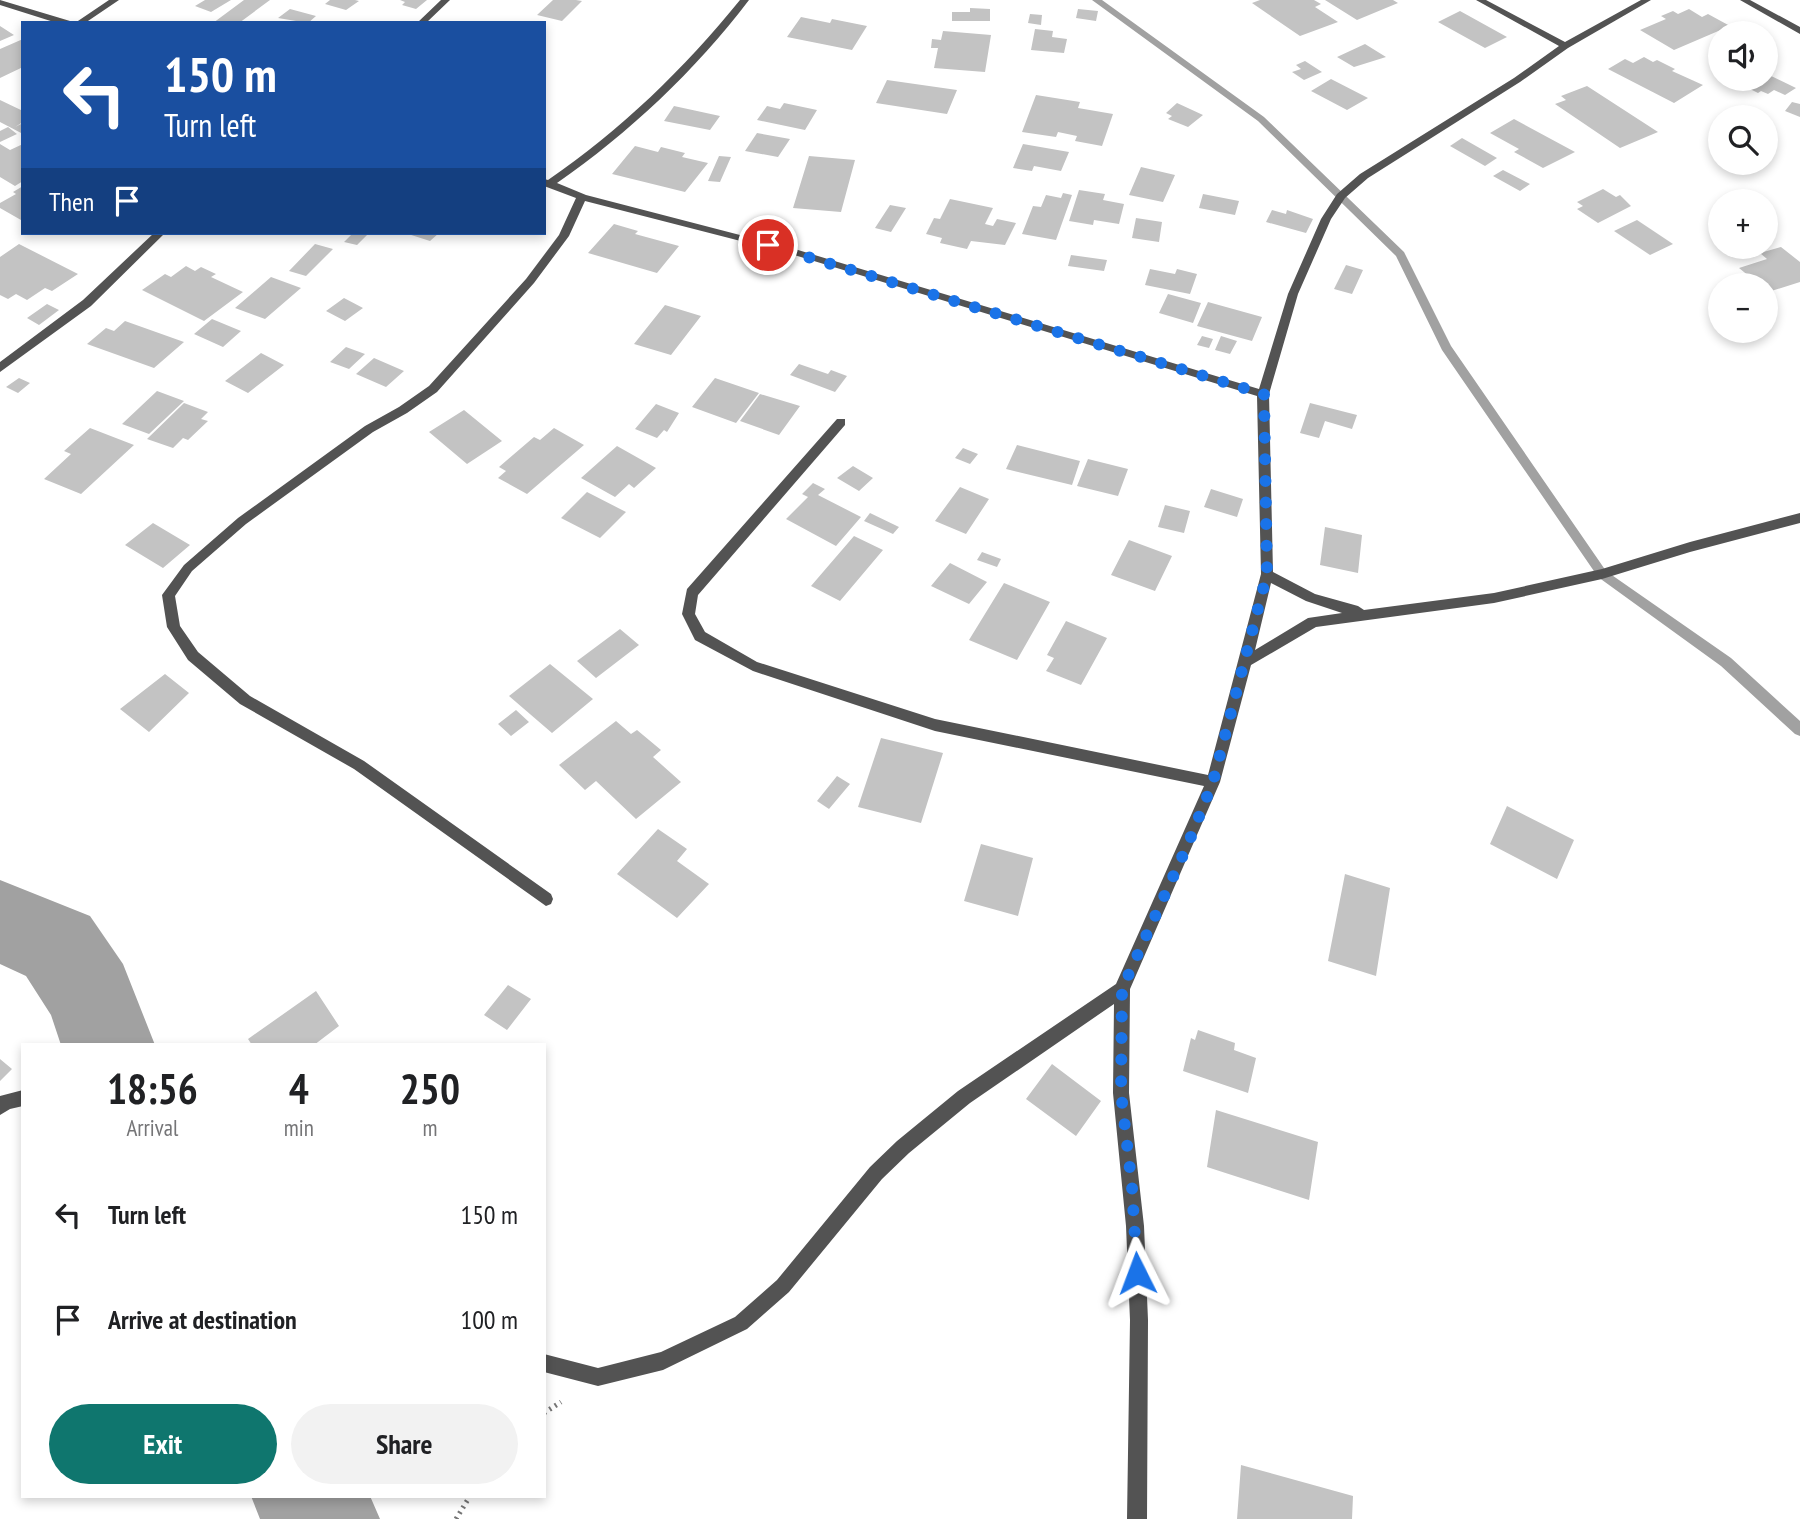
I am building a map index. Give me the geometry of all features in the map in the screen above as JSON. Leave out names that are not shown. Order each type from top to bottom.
[{"type":"street","points":[[82,21],[115,0]]},
{"type":"street","points":[[423,21],[446,0]]},
{"type":"street","points":[[547,183],[584,161],[701,54],[745,0]]},
{"type":"street","points":[[1480,0],[1565,46]]},
{"type":"street","points":[[1137,1519],[1139,1320],[1135,1226],[1121,1093],[1122,989],[1213,782],[1267,574],[1264,394],[1293,294],[1326,219],[1341,196],[1364,176],[1517,80],[1565,46],[1647,0]]},
{"type":"street","points":[[1744,0],[1800,31]]},
{"type":"street","points":[[0,2],[61,21]]},
{"type":"street","points":[[547,183],[582,197],[794,252],[1264,394]]},
{"type":"street","points":[[546,899],[359,765],[245,700],[193,656],[174,627],[168,596],[188,568],[242,521],[369,429],[403,410],[433,388],[530,281],[564,236],[582,197]]},
{"type":"street","points":[[0,368],[87,303],[158,235]]},
{"type":"street","points":[[841,422],[692,593],[688,614],[700,636],[753,666],[935,725],[1213,782]]},
{"type":"street","points":[[1245,662],[1312,622],[1494,598],[1602,574],[1800,518]]},
{"type":"street","points":[[1267,574],[1289,589],[1316,601],[1342,609],[1373,612]]},
{"type":"street","points":[[546,1364],[598,1377],[663,1360],[741,1323],[783,1286],[876,1173],[903,1147],[964,1097],[1122,989]]},
{"type":"street","points":[[0,1107],[6,1102],[21,1098]]},
{"type":"path","points":[[456,1519],[469,1498]]},
{"type":"building","points":[[205,0],[231,0],[211,12],[195,6]]},
{"type":"building","points":[[244,0],[270,0],[242,21],[216,21]]},
{"type":"building","points":[[330,0],[359,1],[346,10],[325,4]]},
{"type":"building","points":[[400,0],[427,0],[416,9],[402,5],[405,2]]},
{"type":"building","points":[[553,0],[582,1],[562,21],[537,15]]},
{"type":"building","points":[[1260,0],[1314,0],[1321,4],[1315,7],[1338,22],[1300,36],[1252,3]]},
{"type":"building","points":[[1325,0],[1393,0],[1398,3],[1357,20]]},
{"type":"building","points":[[970,8],[990,9],[990,21],[952,21],[952,12],[970,12]]},
{"type":"building","points":[[290,9],[316,16],[310,21],[278,18]]},
{"type":"building","points":[[1078,9],[1098,11],[1096,21],[1076,18]]},
{"type":"building","points":[[1689,9],[1702,17],[1708,14],[1721,21],[1708,21],[1708,35],[1674,50],[1640,30],[1666,19],[1661,16],[1673,11],[1678,14]]},
{"type":"building","points":[[1460,11],[1507,37],[1485,48],[1438,22]]},
{"type":"building","points":[[1030,14],[1042,15],[1041,25],[1028,23]]},
{"type":"building","points":[[801,17],[830,23],[832,19],[867,26],[852,50],[787,37]]},
{"type":"building","points":[[0,26],[14,35],[0,41]]},
{"type":"building","points":[[1035,29],[1053,31],[1052,37],[1067,39],[1064,53],[1031,50]]},
{"type":"building","points":[[943,31],[991,35],[985,72],[934,68],[938,48],[931,48],[932,39],[941,40]]},
{"type":"building","points":[[21,40],[21,68],[0,78],[0,49]]},
{"type":"building","points":[[1365,44],[1386,57],[1354,67],[1337,57]]},
{"type":"building","points":[[1644,57],[1653,62],[1657,60],[1675,69],[1672,71],[1703,85],[1674,103],[1608,69],[1625,59],[1633,63]]},
{"type":"building","points":[[1305,61],[1322,72],[1304,80],[1292,72],[1301,69],[1296,65]]},
{"type":"building","points":[[1331,79],[1368,98],[1347,110],[1311,91]]},
{"type":"building","points":[[1778,79],[1796,88],[1785,95],[1776,91]]},
{"type":"building","points":[[887,80],[957,90],[947,114],[876,103]]},
{"type":"building","points":[[1587,86],[1658,132],[1620,148],[1555,104],[1566,100],[1561,96]]},
{"type":"building","points":[[1036,95],[1080,102],[1078,108],[1113,114],[1102,146],[1075,141],[1077,136],[1058,132],[1056,137],[1022,132]]},
{"type":"building","points":[[0,100],[21,110],[21,123],[15,127],[21,124],[21,133],[0,122]]},
{"type":"building","points":[[1792,102],[1800,104],[1800,117],[1785,111]]},
{"type":"building","points":[[784,103],[817,110],[805,130],[757,120],[767,106],[780,109]]},
{"type":"building","points":[[1177,103],[1203,115],[1188,127],[1168,119],[1172,116],[1166,113]]},
{"type":"building","points":[[674,106],[720,116],[710,130],[664,121]]},
{"type":"building","points":[[1514,119],[1575,152],[1543,168],[1514,152],[1519,149],[1490,133]]},
{"type":"building","points":[[8,127],[17,134],[0,142],[0,131]]},
{"type":"building","points":[[757,133],[790,139],[778,157],[745,151]]},
{"type":"building","points":[[1462,138],[1497,158],[1485,166],[1450,146]]},
{"type":"building","points":[[0,144],[10,150],[21,145],[21,182],[15,186],[0,177]]},
{"type":"building","points":[[1023,144],[1069,152],[1061,171],[1034,166],[1032,171],[1013,168]]},
{"type":"building","points":[[635,146],[658,152],[661,147],[685,153],[682,157],[708,163],[685,192],[612,174]]},
{"type":"building","points":[[719,156],[731,157],[720,182],[708,181]]},
{"type":"building","points":[[809,156],[855,160],[841,212],[793,208]]},
{"type":"building","points":[[1141,167],[1175,175],[1163,202],[1129,195]]},
{"type":"building","points":[[1503,170],[1530,184],[1520,191],[1493,176]]},
{"type":"building","points":[[21,187],[21,220],[0,208],[0,203],[16,194],[13,192]]},
{"type":"building","points":[[1603,189],[1616,197],[1620,195],[1631,206],[1598,223],[1577,209],[1583,206],[1577,202]]},
{"type":"building","points":[[1079,190],[1105,194],[1103,200],[1124,204],[1119,224],[1094,220],[1093,225],[1069,221]]},
{"type":"building","points":[[1063,193],[1072,195],[1056,240],[1022,234],[1033,206],[1041,207],[1046,195],[1061,198]]},
{"type":"building","points":[[1203,194],[1239,201],[1235,215],[1199,208]]},
{"type":"building","points":[[950,199],[993,208],[985,224],[993,226],[997,219],[1016,223],[1005,245],[971,241],[967,249],[940,243],[942,238],[926,234],[934,218],[940,219]]},
{"type":"building","points":[[890,205],[906,208],[891,232],[875,228]]},
{"type":"building","points":[[1272,210],[1286,214],[1287,210],[1313,219],[1306,233],[1266,222]]},
{"type":"building","points":[[1136,218],[1162,222],[1159,242],[1132,238]]},
{"type":"building","points":[[1637,220],[1673,244],[1650,255],[1614,231]]},
{"type":"building","points":[[614,224],[638,231],[635,234],[679,246],[657,273],[588,253]]},
{"type":"building","points":[[351,235],[367,235],[357,245],[344,242]]},
{"type":"building","points":[[411,235],[437,235],[430,241]]},
{"type":"building","points":[[19,244],[78,274],[52,291],[45,288],[27,300],[16,294],[8,299],[0,295],[0,257]]},
{"type":"building","points":[[315,244],[333,249],[306,276],[289,271]]},
{"type":"building","points":[[1781,247],[1800,262],[1800,282],[1778,289],[1778,273],[1745,273],[1739,268],[1767,259],[1778,259],[1778,248]]},
{"type":"building","points":[[1071,255],[1107,260],[1104,271],[1068,266]]},
{"type":"building","points":[[1346,265],[1363,270],[1352,294],[1334,289]]},
{"type":"building","points":[[186,266],[195,271],[201,267],[216,274],[211,277],[243,292],[204,321],[142,290],[165,274],[171,277]]},
{"type":"building","points":[[1150,269],[1175,274],[1177,269],[1197,274],[1190,294],[1145,285]]},
{"type":"building","points":[[271,277],[301,288],[265,319],[235,308]]},
{"type":"building","points":[[1168,294],[1201,303],[1193,323],[1159,313]]},
{"type":"building","points":[[344,298],[363,308],[345,321],[326,311]]},
{"type":"building","points":[[1208,302],[1262,317],[1252,341],[1197,326]]},
{"type":"building","points":[[47,304],[59,310],[39,325],[27,318]]},
{"type":"building","points":[[665,305],[701,316],[671,355],[634,344]]},
{"type":"building","points":[[212,319],[241,331],[223,347],[194,334]]},
{"type":"building","points":[[125,321],[184,342],[154,368],[87,344],[106,328],[114,331]]},
{"type":"building","points":[[1202,336],[1213,339],[1209,348],[1197,345]]},
{"type":"building","points":[[1221,336],[1237,341],[1230,354],[1215,350]]},
{"type":"building","points":[[346,347],[365,354],[349,369],[330,362]]},
{"type":"building","points":[[261,353],[284,365],[248,393],[225,381]]},
{"type":"building","points":[[374,358],[404,371],[386,387],[356,374]]},
{"type":"building","points":[[799,364],[828,374],[831,370],[847,376],[835,392],[790,375]]},
{"type":"building","points":[[19,378],[30,383],[18,393],[6,387]]},
{"type":"building","points":[[715,378],[759,393],[736,423],[692,407]]},
{"type":"building","points":[[157,391],[184,401],[149,434],[122,424]]},
{"type":"building","points":[[760,394],[800,406],[779,435],[740,421]]},
{"type":"building","points":[[184,403],[208,412],[201,419],[208,421],[188,440],[183,438],[173,448],[147,439]]},
{"type":"building","points":[[1310,403],[1357,415],[1352,429],[1325,421],[1319,438],[1300,433]]},
{"type":"building","points":[[656,404],[679,413],[667,432],[664,430],[657,438],[635,429]]},
{"type":"building","points":[[464,410],[502,441],[467,464],[429,432]]},
{"type":"building","points":[[90,428],[134,445],[81,494],[44,479],[71,454],[64,451]]},
{"type":"building","points":[[554,428],[584,445],[527,494],[498,478],[506,471],[499,467],[534,437],[540,440]]},
{"type":"building","points":[[1017,445],[1080,461],[1072,485],[1006,469]]},
{"type":"building","points":[[617,446],[656,468],[634,488],[629,484],[615,497],[581,478]]},
{"type":"building","points":[[963,448],[978,454],[970,464],[955,458]]},
{"type":"building","points":[[1088,459],[1128,469],[1118,496],[1077,486]]},
{"type":"building","points":[[853,466],[873,478],[859,491],[837,478]]},
{"type":"building","points":[[813,483],[825,489],[818,495],[861,517],[836,546],[786,519],[808,497],[802,494]]},
{"type":"building","points":[[960,487],[989,499],[966,534],[935,521]]},
{"type":"building","points":[[1211,489],[1243,499],[1237,517],[1204,507]]},
{"type":"building","points":[[587,492],[626,512],[600,538],[561,518]]},
{"type":"building","points":[[1165,505],[1190,511],[1184,533],[1158,527]]},
{"type":"building","points":[[870,513],[899,527],[893,534],[864,521]]},
{"type":"building","points":[[153,523],[190,545],[163,568],[125,545]]},
{"type":"building","points":[[1325,527],[1362,535],[1358,573],[1320,565]]},
{"type":"building","points":[[854,536],[883,550],[840,601],[811,586]]},
{"type":"building","points":[[1129,540],[1172,556],[1155,591],[1111,575]]},
{"type":"building","points":[[982,552],[1001,559],[997,567],[977,560]]},
{"type":"building","points":[[950,563],[987,582],[969,604],[931,586]]},
{"type":"building","points":[[1004,583],[1050,602],[1017,660],[969,640]]},
{"type":"building","points":[[1066,621],[1107,638],[1081,685],[1046,671],[1054,658],[1047,655]]},
{"type":"building","points":[[620,629],[639,645],[596,678],[577,661]]},
{"type":"building","points":[[550,664],[593,699],[552,733],[509,696]]},
{"type":"building","points":[[165,674],[189,693],[149,732],[120,709]]},
{"type":"building","points":[[516,710],[529,722],[511,736],[498,724]]},
{"type":"building","points":[[616,721],[631,734],[637,730],[661,750],[653,757],[681,782],[636,819],[596,781],[585,790],[559,765]]},
{"type":"building","points":[[881,738],[943,753],[921,823],[858,807]]},
{"type":"building","points":[[837,776],[850,784],[829,809],[817,801]]},
{"type":"building","points":[[1507,806],[1574,840],[1557,879],[1490,844]]},
{"type":"building","points":[[658,829],[687,849],[677,861],[709,884],[677,918],[617,874]]},
{"type":"building","points":[[981,844],[1033,858],[1018,916],[964,901]]},
{"type":"building","points":[[1345,874],[1390,888],[1376,976],[1328,961]]},
{"type":"building","points":[[508,985],[531,999],[507,1030],[484,1015]]},
{"type":"building","points":[[316,991],[339,1026],[317,1043],[251,1043],[248,1039]]},
{"type":"building","points":[[1198,1030],[1235,1043],[1234,1050],[1256,1058],[1248,1093],[1183,1071],[1191,1038],[1195,1040]]},
{"type":"building","points":[[0,1059],[12,1069],[0,1081]]},
{"type":"building","points":[[1052,1064],[1101,1101],[1076,1136],[1026,1099]]},
{"type":"building","points":[[1216,1110],[1318,1142],[1309,1200],[1207,1167]]},
{"type":"building","points":[[1241,1465],[1353,1496],[1352,1519],[1237,1519]]},
{"type":"waterway","points":[[1096,0],[1261,119],[1400,254],[1446,347],[1602,574],[1726,662],[1800,730]]},
{"type":"waterway","points":[[0,921],[58,946],[91,995],[107,1043]]},
{"type":"waterway","points":[[308,1498],[323,1519]]},
{"type":"route","points":[[768,245],[1264,394],[1267,574],[1213,782],[1122,989],[1121,1093],[1132,1187],[1137,1273]]}]
